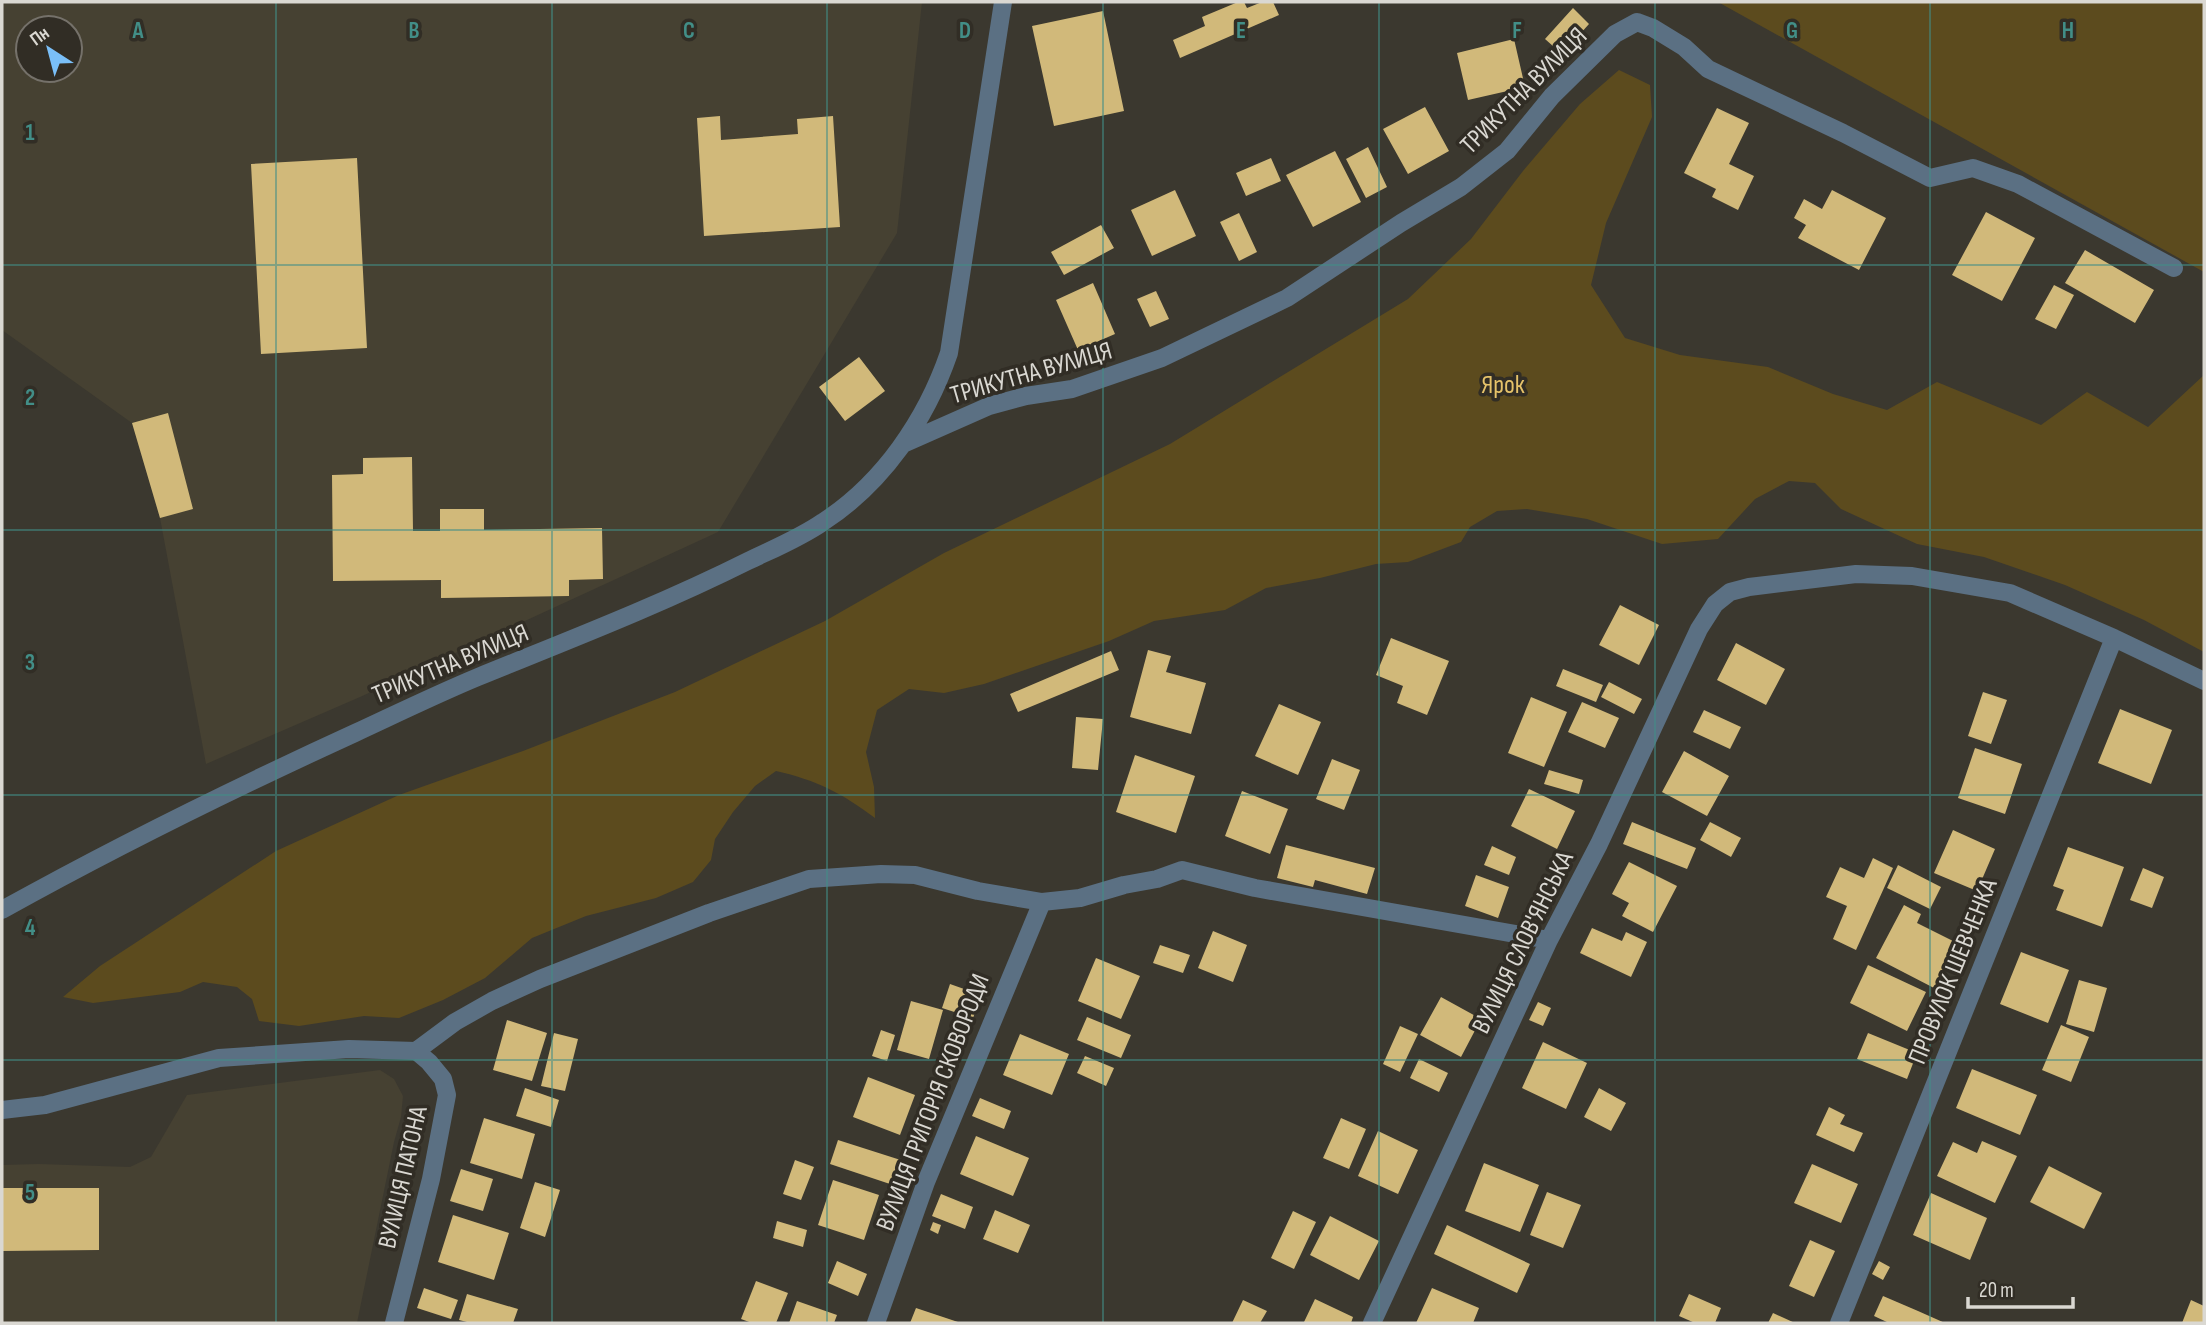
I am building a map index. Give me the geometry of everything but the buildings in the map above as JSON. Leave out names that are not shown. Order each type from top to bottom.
[{"type":"street","name":"ТРИКУТНА ВУЛИЦЯ","points":[[2,910],[115,848],[281,767],[476,678],[692,589],[822,523],[855,498],[882,471],[903,444],[941,376],[949,353],[1003,2]]},
{"type":"street","name":"ТРИКУТНА ВУЛИЦЯ","points":[[903,444],[989,406],[1026,396],[1072,389],[1161,358],[1287,298],[1461,187],[1507,150],[1552,96],[1615,34],[1637,22],[1653,28],[1684,47],[1707,69],[1843,133],[1930,178],[1973,168],[2018,184],[2174,268]]},
{"type":"street","name":"ВУЛИЦЯ СЛОВ'ЯНСЬКА","points":[[1372,1323],[1549,940],[1599,844],[1699,629],[1715,604],[1730,592],[1770,583],[1843,575],[1912,576],[2010,593],[2114,638]]},
{"type":"street","points":[[2114,638],[2204,681]]},
{"type":"street","name":"ПРОВУЛОК ШЕВЧЕНКА","points":[[1839,1323],[2114,638]]},
{"type":"street","points":[[2,1110],[45,1105],[219,1058],[349,1049],[416,1052],[455,1022],[540,979],[709,913],[809,879],[881,874],[915,875],[978,891],[1042,902],[1080,898],[1182,870],[1255,888],[1549,940]]},
{"type":"street","name":"ВУЛИЦЯ ГРИГОРІЯ СКОВОРОДИ","points":[[876,1323],[926,1182],[1042,902]]},
{"type":"street","name":"ВУЛИЦЯ ПАТОНА","points":[[394,1323],[431,1179],[447,1095],[443,1079],[429,1062],[416,1052]]},
{"type":"shaded area","points":[[922,2],[897,233],[718,532],[360,697],[206,764],[160,518],[132,423],[2,330],[2,3]]},
{"type":"shaded area","points":[[380,1070],[394,1079],[403,1096],[401,1117],[357,1323],[2,1323],[2,1165],[130,1167],[151,1157],[187,1095]]},
{"type":"green space","points":[[1718,2],[2204,2],[2204,272]]},
{"type":"green space","name":"Ярок","points":[[1619,70],[1650,85],[1652,117],[1606,223],[1591,285],[1625,338],[1680,355],[1768,367],[1833,394],[1887,410],[1937,382],[2041,425],[2087,392],[2148,427],[2204,375],[2204,652],[2144,620],[2065,585],[1984,557],[1917,544],[1841,509],[1815,483],[1789,481],[1755,499],[1718,539],[1662,544],[1587,519],[1527,509],[1497,511],[1470,527],[1461,542],[1408,562],[1376,564],[1266,588],[1225,610],[1154,621],[1109,641],[984,684],[944,693],[909,689],[877,710],[866,752],[874,787],[875,818],[828,788],[776,771],[755,786],[733,812],[715,839],[711,860],[693,882],[656,898],[586,916],[532,938],[485,978],[443,1000],[399,1018],[364,1016],[299,1026],[259,1021],[252,999],[237,987],[203,982],[180,992],[93,1003],[63,997],[100,966],[276,851],[399,795],[523,751],[675,692],[825,621],[944,553],[1170,444],[1408,299],[1471,239],[1523,171],[1580,104]]}]
